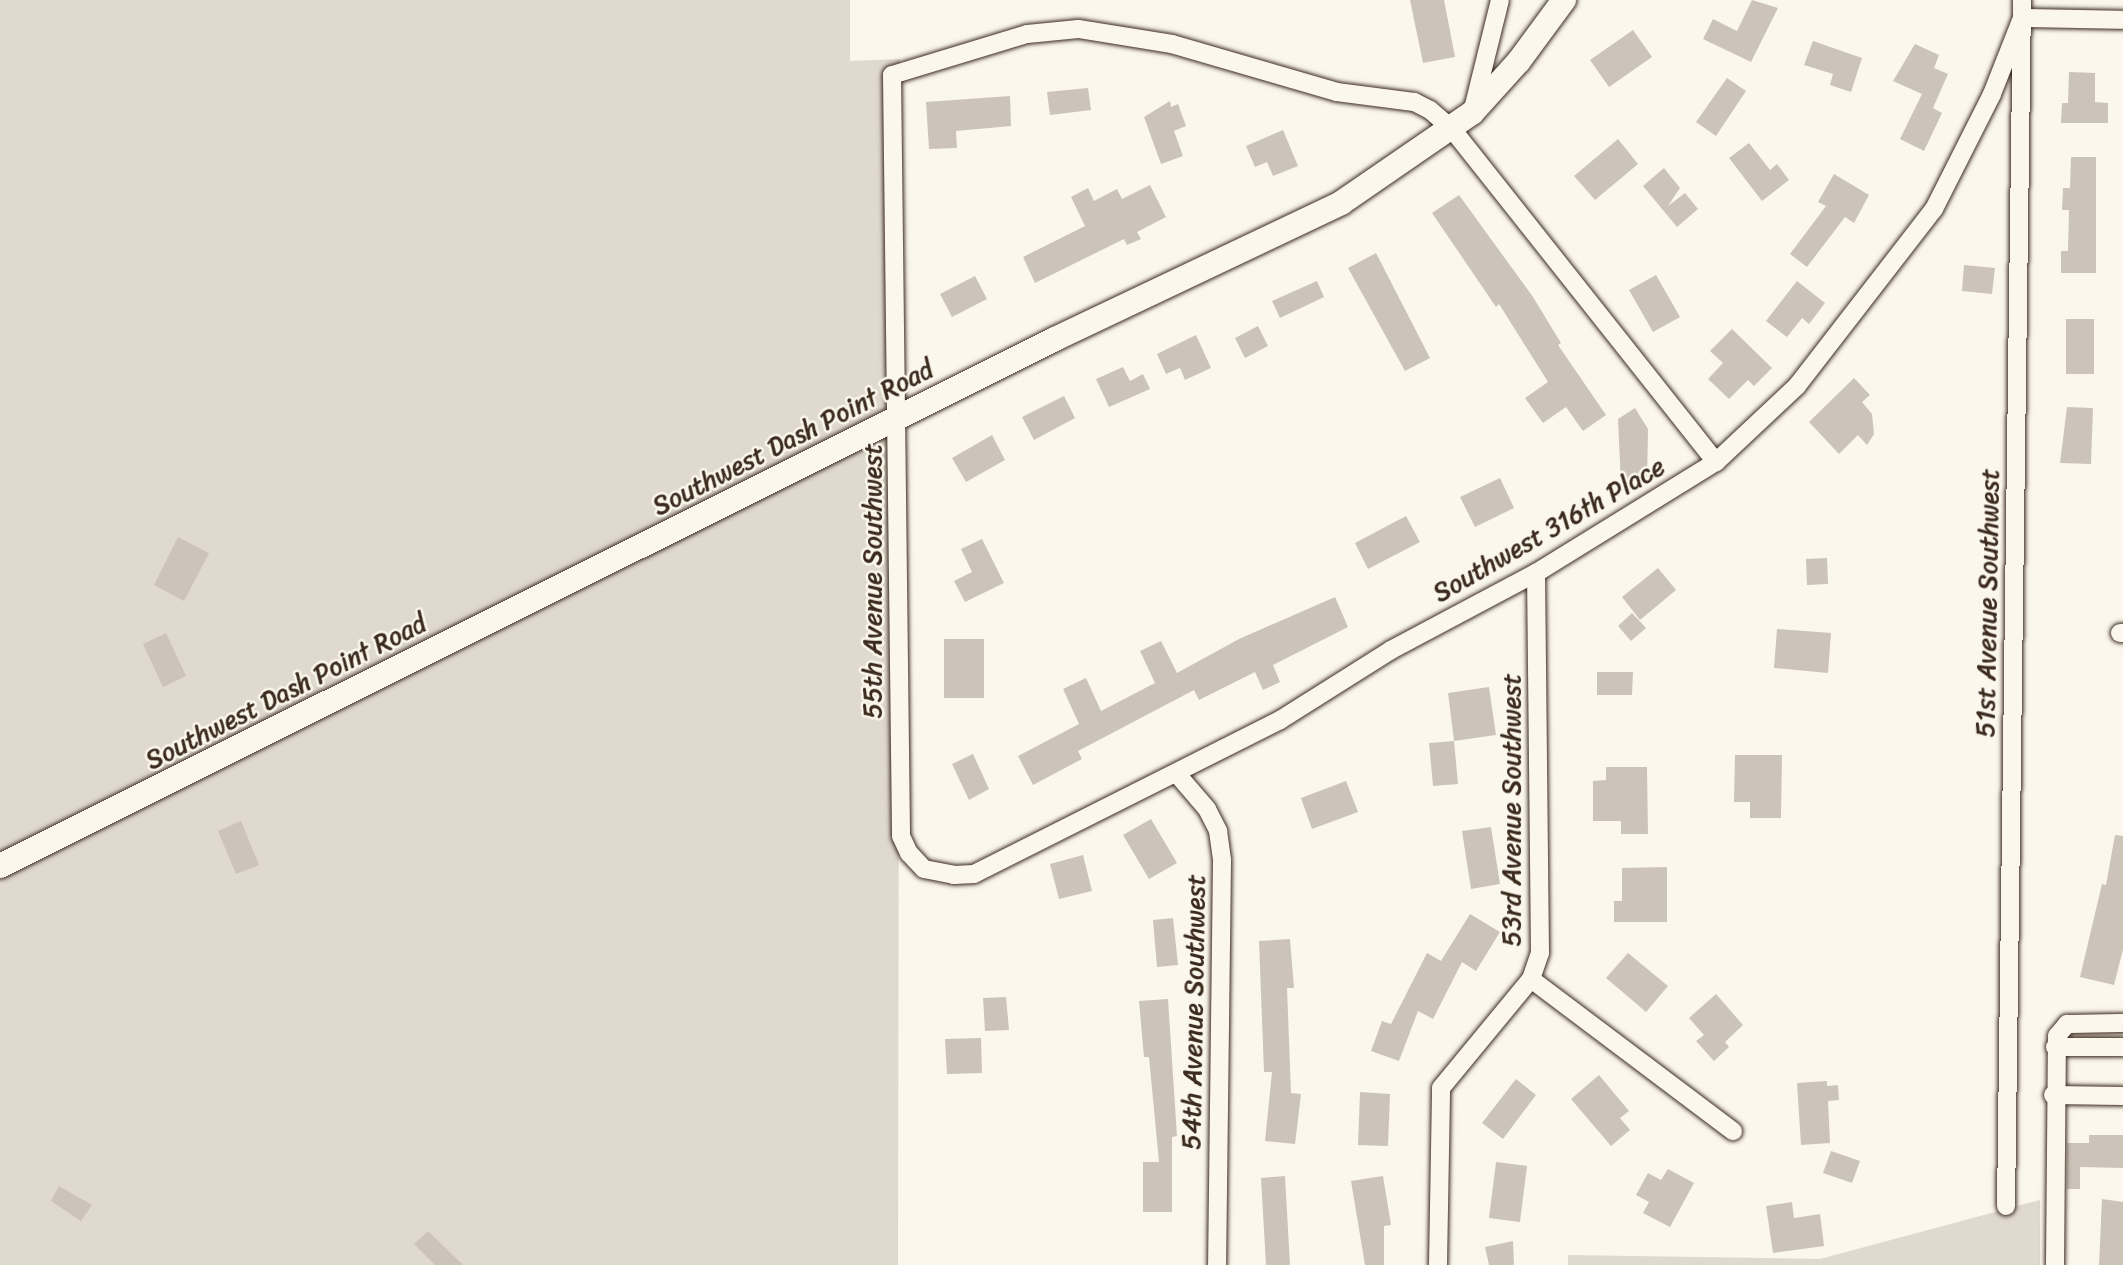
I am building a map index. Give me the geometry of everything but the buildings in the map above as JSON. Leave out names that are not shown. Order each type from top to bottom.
[{"type":"main road","name":"Southwest Dash Point Road","points":[[0,866],[899,418],[1341,203],[1472,113],[1519,61],[1564,0]]},
{"type":"street","points":[[1472,113],[1500,0]]},
{"type":"street","name":"51st Avenue Southwest","points":[[2006,1206],[2022,0]]},
{"type":"street","points":[[2022,19],[2123,20]]},
{"type":"street","name":"Southwest 316th Place","points":[[923,869],[936,875],[974,874],[1177,774],[1280,720],[1391,650],[1536,573],[1716,462],[1797,386],[1934,209],[1992,94],[2022,19]]},
{"type":"street","name":"55th Avenue Southwest","points":[[923,869],[905,845],[899,811],[899,418],[892,264],[892,75],[1027,34],[1078,29],[1119,32],[1337,92],[1414,102],[1442,117],[1452,129]]},
{"type":"street","points":[[1452,129],[1716,462]]},
{"type":"street","name":"53rd Avenue Southwest","points":[[1438,1265],[1441,1088],[1531,979],[1539,953],[1541,914],[1536,573]]},
{"type":"street","name":"54th Avenue Southwest","points":[[1177,774],[1207,809],[1218,831],[1222,861],[1217,1265]]},
{"type":"street","points":[[1531,979],[1733,1131]]},
{"type":"street","points":[[2055,1265],[2053,1095],[2058,1031],[2067,1024],[2123,1023]]},
{"type":"street","points":[[2055,1047],[2123,1047]]},
{"type":"street","points":[[2053,1095],[2123,1096]]},
{"type":"shaded area","points":[[0,0],[850,0],[850,61],[900,59],[898,1265],[0,1265]]},
{"type":"shaded area","points":[[2040,1200],[2040,1265],[1568,1265],[1568,1255],[1820,1259]]}]
